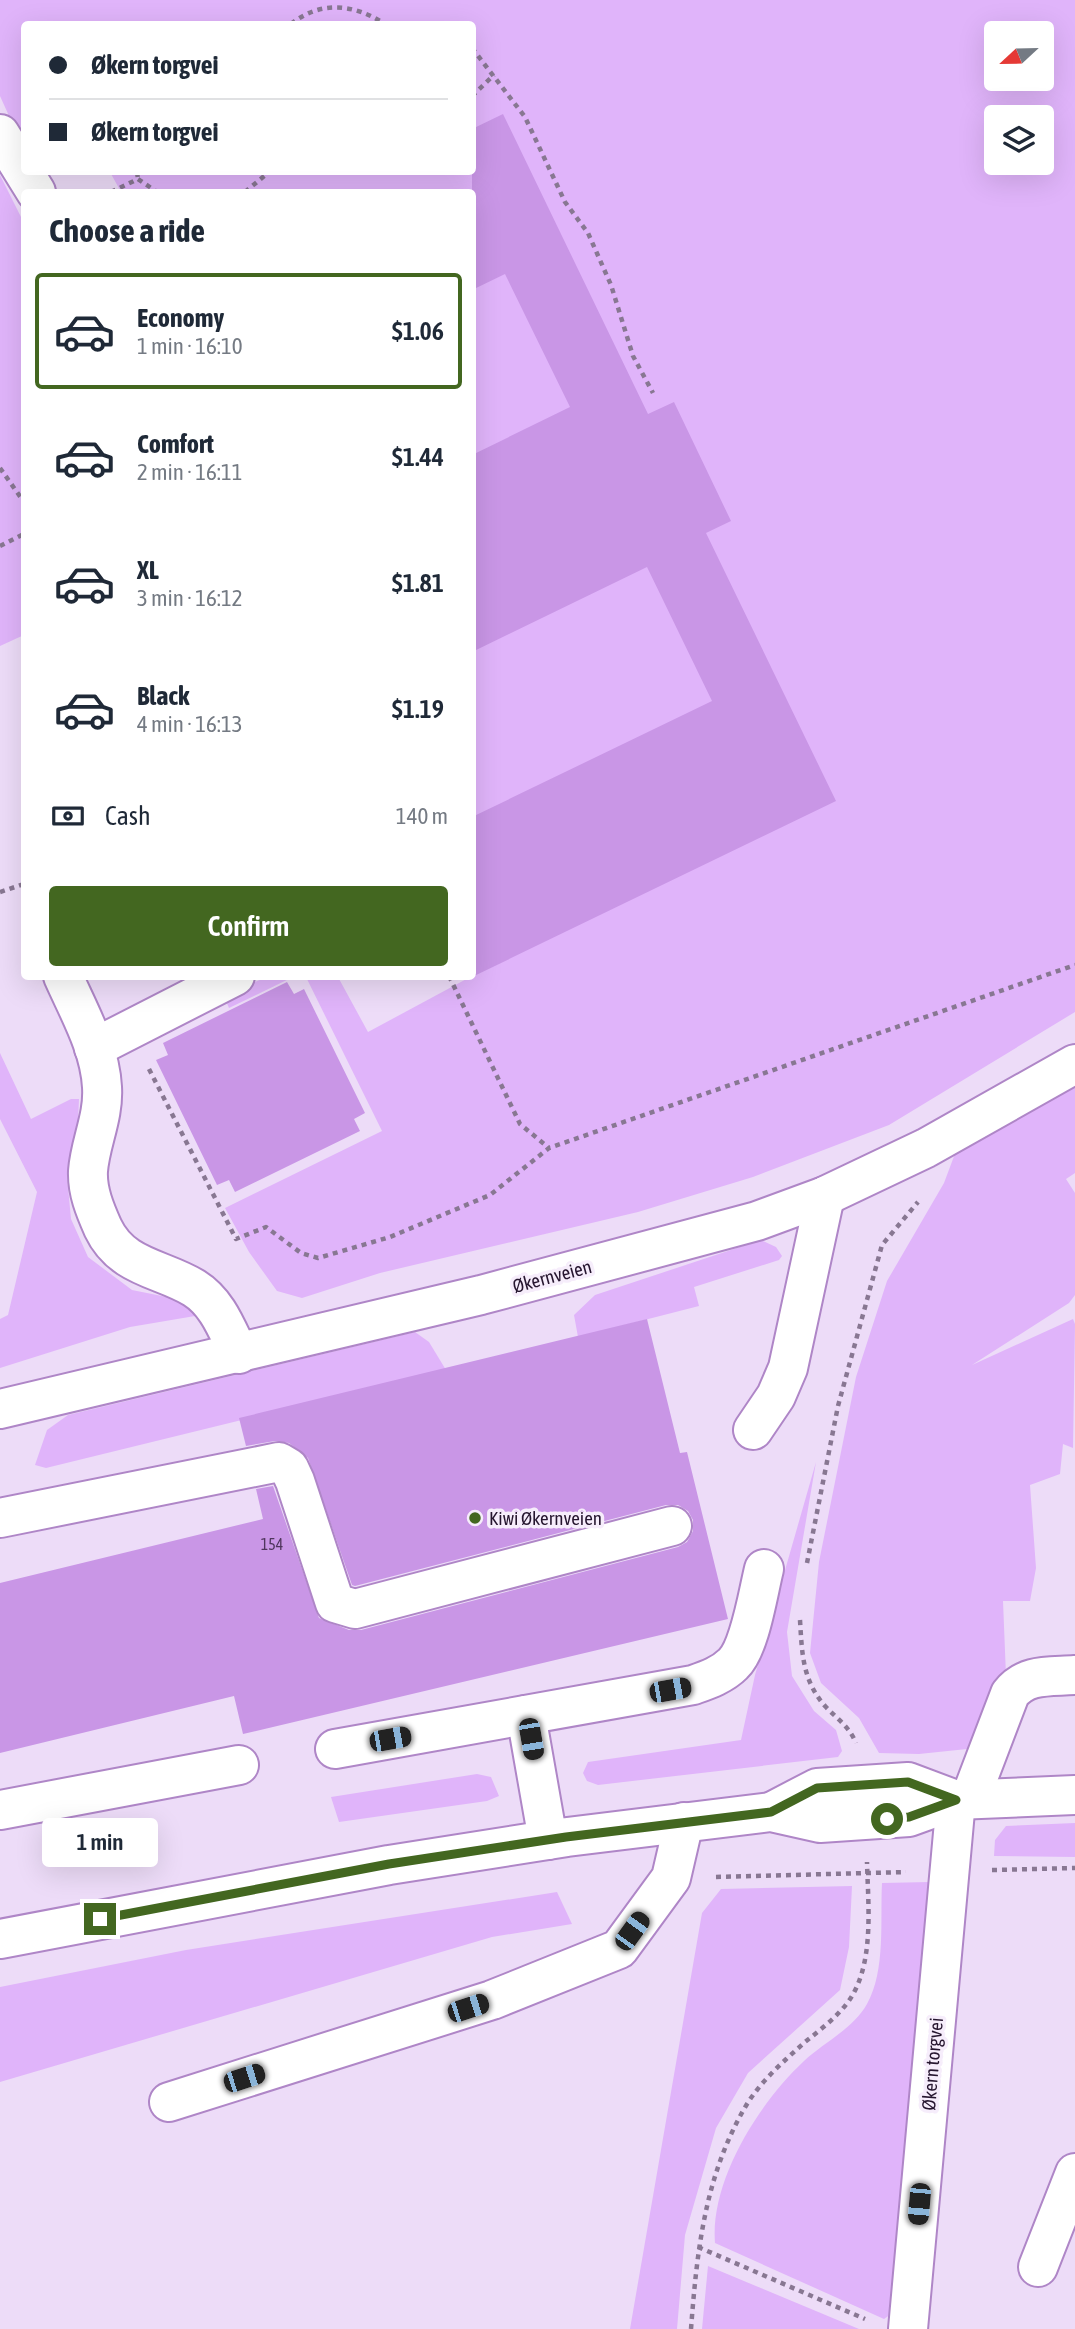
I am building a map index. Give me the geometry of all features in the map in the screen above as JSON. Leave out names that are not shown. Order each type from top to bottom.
[{"type":"street","points":[[0,134],[21,168]]},
{"type":"street","points":[[65,980],[94,1048],[102,1085],[102,1111],[88,1172],[92,1203],[105,1232],[117,1249],[138,1265],[194,1288],[215,1307],[239,1354]]},
{"type":"street","points":[[94,1048],[226,980]]},
{"type":"street","name":"Økernveien","points":[[0,1409],[239,1354],[685,1242],[825,1196],[926,1149],[1075,1064]]},
{"type":"street","points":[[753,1430],[776,1396],[788,1368],[825,1196]]},
{"type":"street","points":[[0,1518],[279,1462],[289,1468],[295,1482],[335,1604],[355,1609],[672,1527]]},
{"type":"street","points":[[335,1749],[694,1685],[717,1676],[735,1663],[743,1649],[764,1569]]},
{"type":"street","name":"Økern torgvei","points":[[891,2326],[950,1870],[963,1799],[1010,1694],[1018,1684],[1030,1678],[1075,1675]]},
{"type":"street","points":[[526,1715],[548,1840]]},
{"type":"street","points":[[0,1810],[239,1765]]},
{"type":"street","points":[[0,1939],[389,1864],[548,1840],[771,1812],[817,1788],[908,1782],[963,1799],[1075,1795]]},
{"type":"street","points":[[169,2102],[492,2000],[619,1949],[671,1878],[684,1822]]},
{"type":"street","points":[[1038,2267],[1075,2173]]},
{"type":"path","points":[[296,21],[312,10],[333,6],[365,11],[380,21]]},
{"type":"path","points":[[476,53],[525,117],[565,202],[588,233],[611,285],[633,356],[653,393]]},
{"type":"path","points":[[476,92],[494,75]]},
{"type":"path","points":[[137,175],[138,179],[153,189]]},
{"type":"path","points":[[249,189],[265,175]]},
{"type":"path","points":[[117,189],[138,179]]},
{"type":"path","points":[[0,468],[21,498]]},
{"type":"path","points":[[0,546],[21,536]]},
{"type":"path","points":[[0,892],[21,885]]},
{"type":"path","points":[[130,1031],[236,1239],[265,1227],[301,1253],[318,1258],[390,1237],[489,1195],[548,1149],[1075,965]]},
{"type":"path","points":[[451,980],[520,1124],[548,1149]]},
{"type":"path","points":[[807,1567],[838,1406],[882,1245],[914,1210],[931,1179],[926,1149]]},
{"type":"path","points":[[799,1607],[802,1665],[814,1691],[843,1721],[857,1746]]},
{"type":"path","points":[[691,2329],[698,2247],[708,2194],[748,2103],[775,2068],[839,2013],[858,1983],[864,1959],[867,1860]]},
{"type":"path","points":[[671,1878],[1075,1868]]},
{"type":"path","points":[[698,2247],[891,2326]]},
{"type":"shaded area","points":[[0,0],[1075,0],[1075,1012],[889,1125],[753,1177],[638,1212],[380,1273],[302,1298],[277,1291],[249,1252],[225,1208],[382,1131],[307,980],[340,980],[368,1032],[465,980],[476,980],[476,189],[119,189],[112,175],[476,175],[476,21],[21,21],[21,142],[0,96]]},
{"type":"shaded area","points":[[0,175],[21,217],[21,636],[0,646]]},
{"type":"shaded area","points":[[259,980],[287,980],[229,1008],[224,996]]},
{"type":"shaded area","points":[[0,1053],[31,1119],[71,1099],[79,1099],[78,1122],[67,1176],[71,1219],[88,1257],[132,1290],[187,1301],[195,1316],[130,1327],[0,1368],[0,1319],[8,1315],[37,1192],[0,1119]]},
{"type":"shaded area","points":[[1075,1083],[1075,1173],[1066,1179],[1075,1193],[1075,1295],[1069,1303],[972,1365],[1073,1319],[1073,1448],[1063,1444],[1060,1474],[1030,1485],[1036,1568],[1030,1601],[1003,1601],[1006,1676],[967,1749],[919,1754],[879,1753],[859,1718],[821,1683],[810,1653],[819,1562],[856,1377],[887,1281],[944,1183],[956,1151]]},
{"type":"shaded area","points":[[761,1240],[776,1247],[782,1256],[779,1260],[694,1287],[699,1306],[578,1337],[574,1315],[595,1295]]},
{"type":"shaded area","points":[[415,1332],[429,1342],[446,1370],[46,1468],[35,1465],[47,1430],[68,1415]]},
{"type":"shaded area","points":[[816,1462],[787,1632],[792,1676],[814,1711],[836,1730],[842,1751],[838,1757],[598,1785],[587,1781],[583,1773],[588,1762],[741,1740],[755,1675]]},
{"type":"shaded area","points":[[477,1774],[491,1777],[499,1796],[487,1801],[339,1822],[331,1797]]},
{"type":"shaded area","points":[[1075,1823],[1075,1857],[994,1856],[995,1840],[1006,1826]]},
{"type":"shaded area","points":[[930,1882],[894,2312],[884,2319],[715,2243],[716,2219],[720,2194],[729,2169],[741,2144],[770,2098],[804,2061],[854,2021],[867,2004],[880,1961],[882,1883]]},
{"type":"shaded area","points":[[852,1886],[849,1947],[840,1990],[748,2073],[716,2128],[685,2235],[677,2329],[630,2329],[702,1913],[721,1889]]},
{"type":"shaded area","points":[[557,1892],[572,1924],[492,1937],[0,2082],[0,1987],[186,1950]]},
{"type":"shaded area","points":[[708,2266],[859,2329],[702,2329]]},
{"type":"building","points":[[503,114],[648,414],[674,402],[731,521],[706,533],[836,801],[476,975],[476,815],[712,701],[647,567],[476,650],[476,453],[570,407],[505,274],[476,288],[476,189],[472,189],[472,175],[476,175],[476,127]]},
{"type":"building","points":[[287,982],[294,994],[304,989],[365,1113],[354,1119],[360,1131],[235,1192],[229,1180],[217,1185],[156,1060],[168,1055],[163,1043]]},
{"type":"building","points":[[647,1319],[680,1453],[687,1452],[728,1619],[243,1734],[234,1696],[0,1753],[0,1583],[263,1519],[256,1489],[273,1486],[319,1618],[349,1630],[361,1630],[678,1547],[687,1542],[693,1531],[693,1520],[688,1511],[678,1505],[666,1505],[355,1586],[352,1585],[308,1458],[289,1443],[275,1441],[246,1446],[239,1418]]},
{"type":"place","name":"Kiwi Økernveien","points":[[475,1518]]},
{"type":"route","points":[[100,1919],[389,1864],[566,1837],[771,1812],[817,1788],[908,1782],[956,1800],[909,1817],[887,1819]]}]
